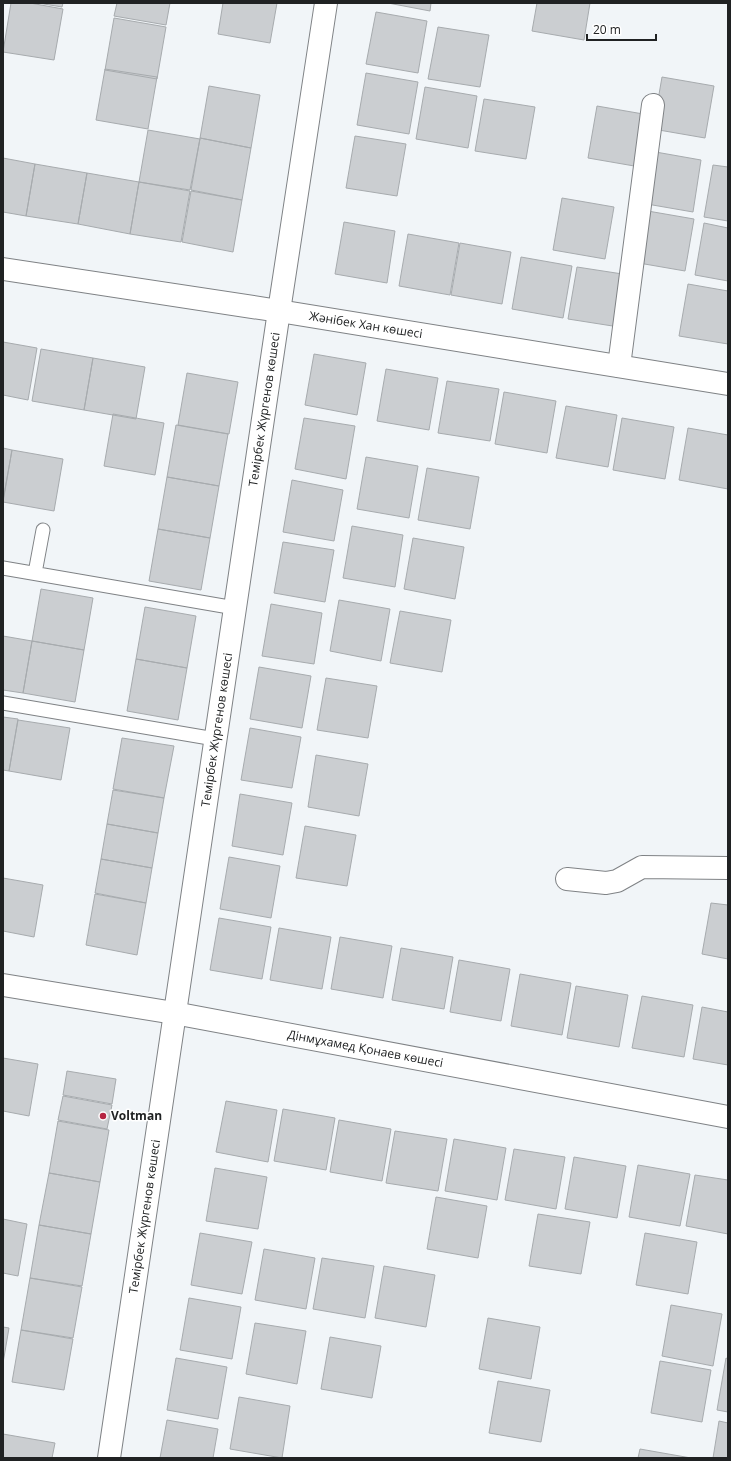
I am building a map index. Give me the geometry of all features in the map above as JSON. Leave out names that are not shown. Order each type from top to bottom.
[{"type":"street","name":"Темірбек Жүргенов көшесі","points":[[109,1458],[215,739],[326,3]]},
{"type":"street","points":[[619,366],[653,105]]},
{"type":"street","name":"Жәнібек Хан көшесі","points":[[3,269],[279,311],[728,384]]},
{"type":"street","points":[[567,879],[606,883],[617,882],[642,867],[728,868]]},
{"type":"street","name":"Дінмұхамед Қонаев көшесі","points":[[3,985],[174,1014],[728,1117]]},
{"type":"lane","points":[[35,573],[43,530]]},
{"type":"lane","points":[[3,568],[235,608]]},
{"type":"lane","points":[[3,702],[215,739]]},
{"type":"building","points":[[11,3],[30,3],[63,9],[54,60],[3,52]]},
{"type":"building","points":[[38,3],[63,3],[62,7]]},
{"type":"building","points":[[117,3],[170,3],[166,25],[114,16]]},
{"type":"building","points":[[223,3],[277,3],[270,43],[218,34]]},
{"type":"building","points":[[388,3],[431,3],[430,11]]},
{"type":"building","points":[[537,3],[590,3],[584,40],[532,31]]},
{"type":"building","points":[[376,12],[427,21],[418,73],[366,64]]},
{"type":"building","points":[[114,18],[166,27],[157,79],[105,70]]},
{"type":"building","points":[[438,27],[489,35],[480,87],[428,79]]},
{"type":"building","points":[[105,69],[157,77],[148,129],[96,120]]},
{"type":"building","points":[[366,73],[418,82],[409,134],[357,125]]},
{"type":"building","points":[[662,77],[714,86],[705,138],[653,129]]},
{"type":"building","points":[[209,86],[260,95],[251,148],[200,138]]},
{"type":"building","points":[[425,87],[477,96],[468,148],[416,139]]},
{"type":"building","points":[[484,99],[535,107],[526,159],[475,151]]},
{"type":"building","points":[[597,106],[649,115],[640,167],[588,158]]},
{"type":"building","points":[[148,130],[200,139],[190,190],[139,182]]},
{"type":"building","points":[[355,136],[406,144],[397,196],[346,188]]},
{"type":"building","points":[[200,138],[251,148],[242,200],[191,190]]},
{"type":"building","points":[[650,151],[701,160],[693,212],[641,203]]},
{"type":"building","points":[[3,158],[35,164],[26,216],[3,212]]},
{"type":"building","points":[[35,164],[87,173],[78,224],[26,216]]},
{"type":"building","points":[[713,165],[728,167],[728,221],[704,217]]},
{"type":"building","points":[[87,173],[139,182],[130,234],[78,224]]},
{"type":"building","points":[[139,182],[190,191],[181,242],[130,234]]},
{"type":"building","points":[[191,191],[242,200],[233,252],[182,242]]},
{"type":"building","points":[[562,198],[614,207],[605,259],[553,250]]},
{"type":"building","points":[[642,210],[694,219],[685,271],[633,262]]},
{"type":"building","points":[[344,222],[395,231],[387,283],[335,274]]},
{"type":"building","points":[[704,223],[728,228],[728,281],[695,275]]},
{"type":"building","points":[[408,234],[459,243],[450,295],[399,286]]},
{"type":"building","points":[[460,243],[511,252],[502,304],[451,295]]},
{"type":"building","points":[[521,257],[572,266],[563,318],[512,309]]},
{"type":"building","points":[[577,267],[629,275],[619,327],[568,319]]},
{"type":"building","points":[[688,284],[728,291],[728,344],[679,336]]},
{"type":"building","points":[[3,342],[37,348],[28,400],[3,395]]},
{"type":"building","points":[[41,349],[93,358],[84,410],[32,401]]},
{"type":"building","points":[[314,354],[366,363],[357,415],[305,405]]},
{"type":"building","points":[[93,358],[145,367],[136,419],[84,410]]},
{"type":"building","points":[[386,369],[438,378],[429,430],[377,421]]},
{"type":"building","points":[[187,373],[238,382],[229,434],[178,425]]},
{"type":"building","points":[[447,381],[499,389],[490,441],[438,433]]},
{"type":"building","points":[[504,392],[556,401],[547,453],[495,444]]},
{"type":"building","points":[[566,406],[617,415],[608,467],[556,458]]},
{"type":"building","points":[[113,414],[164,423],[155,475],[104,466]]},
{"type":"building","points":[[304,418],[355,426],[346,479],[295,469]]},
{"type":"building","points":[[622,418],[674,427],[665,479],[613,470]]},
{"type":"building","points":[[176,425],[228,434],[219,486],[167,477]]},
{"type":"building","points":[[688,428],[728,435],[728,489],[679,480]]},
{"type":"building","points":[[3,448],[12,450],[3,500]]},
{"type":"building","points":[[12,450],[63,459],[54,511],[3,502]]},
{"type":"building","points":[[366,457],[418,466],[409,518],[357,509]]},
{"type":"building","points":[[427,468],[479,477],[470,529],[418,520]]},
{"type":"building","points":[[167,477],[219,486],[210,538],[158,529]]},
{"type":"building","points":[[292,480],[343,490],[334,541],[283,532]]},
{"type":"building","points":[[352,526],[403,535],[395,587],[343,578]]},
{"type":"building","points":[[158,529],[210,538],[201,590],[149,581]]},
{"type":"building","points":[[413,538],[464,547],[455,599],[404,589]]},
{"type":"building","points":[[283,542],[334,550],[325,602],[274,593]]},
{"type":"building","points":[[41,589],[93,598],[84,650],[32,641]]},
{"type":"building","points":[[339,600],[390,609],[381,661],[330,651]]},
{"type":"building","points":[[271,604],[322,613],[314,664],[262,656]]},
{"type":"building","points":[[145,607],[196,616],[187,668],[136,659]]},
{"type":"building","points":[[400,611],[451,620],[442,672],[390,663]]},
{"type":"building","points":[[3,636],[32,641],[23,693],[3,690]]},
{"type":"building","points":[[32,641],[84,650],[75,702],[23,693]]},
{"type":"building","points":[[136,659],[187,668],[178,720],[127,711]]},
{"type":"building","points":[[259,667],[311,676],[302,728],[250,719]]},
{"type":"building","points":[[326,678],[377,686],[368,738],[317,730]]},
{"type":"building","points":[[3,717],[18,719],[9,771],[3,770]]},
{"type":"building","points":[[18,720],[70,728],[61,780],[9,771]]},
{"type":"building","points":[[250,728],[301,737],[292,788],[241,780]]},
{"type":"building","points":[[122,738],[174,746],[164,798],[113,789]]},
{"type":"building","points":[[316,755],[368,764],[359,816],[308,807]]},
{"type":"building","points":[[113,790],[164,798],[158,833],[107,824]]},
{"type":"building","points":[[240,794],[292,803],[283,855],[232,846]]},
{"type":"building","points":[[107,824],[158,833],[152,868],[101,859]]},
{"type":"building","points":[[305,826],[356,835],[347,886],[296,878]]},
{"type":"building","points":[[229,857],[280,866],[271,918],[220,909]]},
{"type":"building","points":[[101,859],[152,868],[146,903],[95,893]]},
{"type":"building","points":[[3,878],[43,885],[34,937],[3,931]]},
{"type":"building","points":[[95,894],[146,903],[137,955],[86,945]]},
{"type":"building","points":[[711,903],[728,905],[728,959],[702,954]]},
{"type":"building","points":[[219,918],[271,927],[262,979],[210,970]]},
{"type":"building","points":[[279,928],[331,937],[322,989],[270,980]]},
{"type":"building","points":[[340,937],[392,946],[383,998],[331,989]]},
{"type":"building","points":[[401,948],[453,957],[444,1009],[392,1000]]},
{"type":"building","points":[[459,960],[510,969],[501,1021],[450,1012]]},
{"type":"building","points":[[520,974],[571,983],[562,1035],[511,1026]]},
{"type":"building","points":[[576,986],[628,995],[619,1047],[567,1038]]},
{"type":"building","points":[[642,996],[693,1005],[684,1057],[632,1048]]},
{"type":"building","points":[[702,1007],[728,1012],[728,1065],[693,1059]]},
{"type":"building","points":[[3,1058],[38,1064],[29,1116],[3,1111]]},
{"type":"building","points":[[67,1071],[116,1079],[112,1104],[63,1095]]},
{"type":"building","points":[[63,1096],[112,1105],[107,1129],[58,1120]]},
{"type":"building","points":[[226,1101],[277,1110],[268,1162],[216,1152]]},
{"type":"building","points":[[283,1109],[335,1118],[326,1170],[274,1161]]},
{"type":"building","points":[[339,1120],[391,1129],[382,1181],[330,1172]]},
{"type":"building","points":[[58,1121],[109,1130],[100,1182],[49,1173]]},
{"type":"building","points":[[395,1131],[447,1139],[438,1191],[386,1183]]},
{"type":"building","points":[[454,1139],[506,1148],[497,1200],[445,1191]]},
{"type":"building","points":[[514,1149],[565,1157],[556,1209],[505,1200]]},
{"type":"building","points":[[574,1157],[626,1166],[617,1218],[565,1209]]},
{"type":"building","points":[[638,1165],[690,1174],[680,1226],[629,1217]]},
{"type":"building","points":[[215,1168],[267,1177],[258,1229],[206,1221]]},
{"type":"building","points":[[49,1173],[100,1182],[91,1234],[39,1225]]},
{"type":"building","points":[[695,1175],[728,1180],[728,1234],[686,1226]]},
{"type":"building","points":[[436,1197],[487,1206],[478,1258],[427,1249]]},
{"type":"building","points":[[538,1214],[590,1222],[581,1274],[529,1266]]},
{"type":"building","points":[[3,1219],[27,1224],[18,1276],[3,1273]]},
{"type":"building","points":[[39,1225],[91,1234],[82,1286],[30,1278]]},
{"type":"building","points":[[200,1233],[252,1242],[242,1294],[191,1285]]},
{"type":"building","points":[[645,1233],[697,1242],[688,1294],[636,1285]]},
{"type":"building","points":[[264,1249],[315,1258],[306,1309],[255,1300]]},
{"type":"building","points":[[322,1258],[374,1266],[365,1318],[313,1309]]},
{"type":"building","points":[[384,1266],[435,1275],[426,1327],[375,1318]]},
{"type":"building","points":[[30,1278],[82,1287],[73,1338],[21,1330]]},
{"type":"building","points":[[189,1298],[241,1307],[232,1359],[180,1350]]},
{"type":"building","points":[[671,1305],[722,1314],[713,1366],[662,1356]]},
{"type":"building","points":[[488,1318],[540,1327],[531,1379],[479,1369]]},
{"type":"building","points":[[255,1323],[306,1331],[297,1384],[246,1374]]},
{"type":"building","points":[[3,1327],[9,1328],[3,1363]]},
{"type":"building","points":[[21,1330],[73,1339],[64,1390],[12,1382]]},
{"type":"building","points":[[330,1337],[381,1346],[372,1398],[321,1389]]},
{"type":"building","points":[[176,1358],[227,1367],[218,1419],[167,1410]]},
{"type":"building","points":[[726,1358],[728,1359],[728,1412],[717,1410]]},
{"type":"building","points":[[660,1361],[711,1370],[702,1422],[651,1413]]},
{"type":"building","points":[[498,1381],[550,1390],[541,1442],[489,1433]]},
{"type":"building","points":[[239,1397],[290,1406],[282,1458],[230,1449]]},
{"type":"building","points":[[167,1420],[218,1429],[213,1458],[160,1458]]},
{"type":"building","points":[[719,1421],[728,1423],[728,1458],[713,1458]]},
{"type":"building","points":[[3,1434],[55,1443],[52,1458],[3,1458]]},
{"type":"building","points":[[640,1449],[691,1458],[638,1458]]},
{"type":"place","name":"Voltman","points":[[103,1116]]}]
